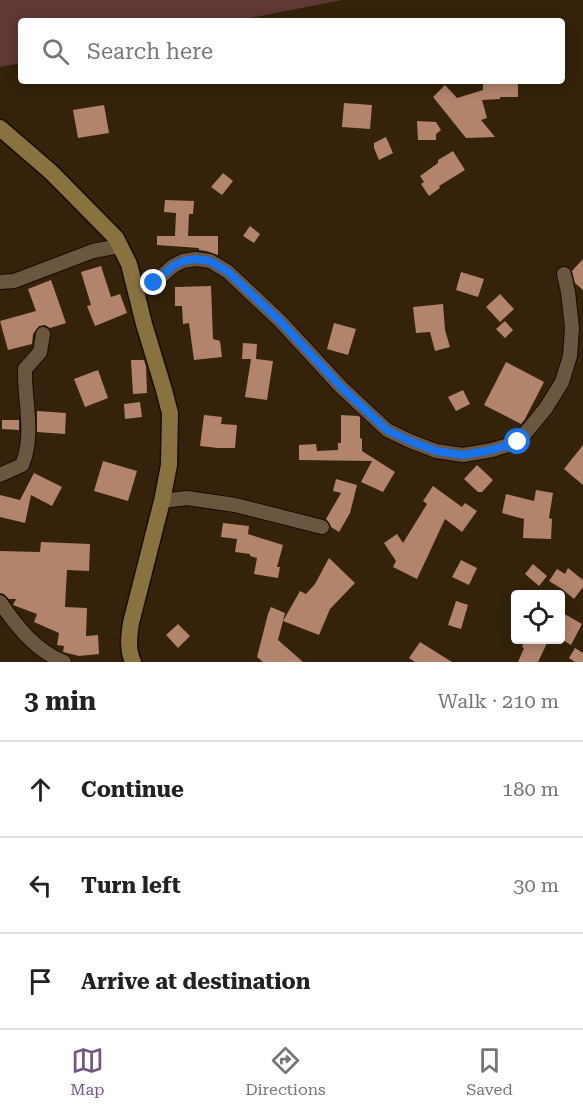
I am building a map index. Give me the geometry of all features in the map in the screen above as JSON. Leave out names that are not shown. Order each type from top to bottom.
[{"type":"main road","points":[[0,128],[51,172],[116,237],[129,264],[170,413],[169,465],[131,623],[128,644],[133,662]]},
{"type":"street","points":[[0,282],[14,281],[93,251],[120,246]]},
{"type":"street","points":[[135,288],[154,283],[173,266],[183,261],[196,259],[210,261],[227,271],[280,321],[341,387],[387,430],[436,451],[463,455],[492,450],[518,442],[546,408],[562,382],[570,356],[572,328],[564,274]]},
{"type":"street","points":[[0,475],[22,465],[25,459],[29,440],[25,369],[40,352],[43,334]]},
{"type":"street","points":[[162,501],[187,498],[235,505],[322,527]]},
{"type":"street","points":[[0,602],[25,635],[41,649],[64,662]]},
{"type":"shaded area","points":[[0,0],[342,0],[250,18],[18,18],[18,64],[0,67]]},
{"type":"building","points":[[483,84],[518,84],[518,97],[482,100],[487,118],[481,120],[495,137],[466,138],[433,97],[445,85],[457,98],[483,90]]},
{"type":"building","points":[[344,103],[372,105],[370,129],[342,127]]},
{"type":"building","points":[[104,105],[109,133],[78,138],[73,110]]},
{"type":"building","points":[[417,121],[436,122],[441,130],[436,134],[436,140],[418,140]]},
{"type":"building","points":[[386,137],[393,153],[379,160],[374,143]]},
{"type":"building","points":[[453,151],[465,170],[439,186],[440,188],[429,196],[421,184],[424,182],[420,176],[438,163],[438,160]]},
{"type":"building","points":[[223,173],[233,181],[222,195],[211,187]]},
{"type":"building","points":[[165,200],[194,201],[193,214],[189,214],[188,236],[218,236],[218,255],[199,250],[199,248],[157,245],[157,236],[175,236],[176,213],[164,212]]},
{"type":"building","points":[[250,226],[260,234],[254,243],[243,236]]},
{"type":"building","points":[[583,259],[583,290],[575,283],[572,271]]},
{"type":"building","points":[[101,266],[111,297],[120,294],[127,313],[95,326],[87,306],[91,305],[81,272]]},
{"type":"building","points":[[461,272],[484,279],[478,297],[456,290]]},
{"type":"building","points":[[51,280],[66,323],[50,328],[45,325],[39,326],[33,334],[32,344],[8,350],[0,321],[36,311],[28,289]]},
{"type":"building","points":[[211,286],[213,339],[220,341],[222,357],[194,360],[189,323],[183,324],[182,306],[175,306],[175,287]]},
{"type":"building","points":[[500,294],[514,309],[500,322],[486,307]]},
{"type":"building","points":[[443,304],[445,330],[450,347],[435,351],[430,332],[416,333],[413,307]]},
{"type":"building","points":[[505,321],[513,330],[505,338],[496,329]]},
{"type":"building","points":[[334,323],[356,329],[348,355],[327,349]]},
{"type":"building","points":[[243,343],[257,344],[256,359],[273,361],[267,400],[245,397],[251,359],[242,359]]},
{"type":"building","points":[[131,360],[144,360],[147,393],[133,394]]},
{"type":"building","points":[[506,362],[544,382],[521,424],[484,405]]},
{"type":"building","points":[[98,370],[108,398],[85,407],[74,379]]},
{"type":"building","points":[[463,390],[470,404],[456,411],[448,397]]},
{"type":"building","points":[[140,402],[142,417],[125,419],[124,404]]},
{"type":"building","points":[[37,411],[66,413],[65,434],[37,432]]},
{"type":"building","points":[[204,415],[222,417],[221,424],[237,425],[235,448],[200,446]]},
{"type":"building","points":[[341,415],[360,417],[362,451],[395,472],[383,492],[361,482],[372,461],[299,460],[299,445],[316,444],[317,451],[338,450],[338,443],[341,443]]},
{"type":"building","points":[[2,420],[19,420],[19,430],[2,429]]},
{"type":"building","points":[[583,445],[583,485],[564,469]]},
{"type":"building","points":[[103,461],[137,471],[128,501],[94,491]]},
{"type":"building","points":[[477,465],[493,480],[482,492],[478,492],[464,479]]},
{"type":"building","points":[[34,473],[62,487],[52,506],[31,495],[25,523],[0,517],[0,495],[20,500]]},
{"type":"building","points":[[336,479],[357,485],[350,513],[339,532],[331,527],[326,519],[341,493],[333,491]]},
{"type":"building","points":[[433,486],[462,507],[465,503],[477,511],[462,532],[445,519],[417,579],[393,567],[396,561],[384,543],[397,534],[403,543],[427,504],[423,501]]},
{"type":"building","points":[[536,490],[553,493],[549,518],[552,519],[551,539],[523,538],[524,519],[502,513],[506,494],[534,501]]},
{"type":"building","points":[[223,523],[249,526],[248,534],[283,545],[277,567],[280,567],[278,578],[254,574],[257,558],[250,554],[235,552],[237,539],[221,537]]},
{"type":"building","points":[[41,542],[90,544],[89,571],[67,570],[65,607],[87,608],[86,636],[98,635],[99,654],[79,656],[63,652],[64,646],[57,645],[59,633],[34,622],[37,614],[13,605],[16,599],[9,599],[0,593],[0,551],[40,552]]},
{"type":"building","points":[[329,558],[355,583],[330,609],[319,635],[283,621],[300,591],[306,594],[315,584]]},
{"type":"building","points":[[461,560],[477,568],[469,585],[452,577]]},
{"type":"building","points":[[533,564],[547,576],[539,586],[525,574]]},
{"type":"building","points":[[568,568],[583,580],[583,587],[574,599],[565,590],[549,581],[557,569],[565,574]]},
{"type":"building","points":[[456,601],[468,605],[461,629],[448,625]]},
{"type":"building","points":[[271,607],[285,613],[278,640],[303,662],[263,662],[257,657]]},
{"type":"building","points":[[565,614],[582,624],[571,645],[565,641]]},
{"type":"building","points":[[178,624],[190,636],[178,648],[166,635]]},
{"type":"building","points":[[420,642],[452,662],[415,662],[409,658]]},
{"type":"building","points":[[523,644],[547,644],[538,662],[518,662],[524,648]]},
{"type":"building","points":[[575,648],[583,653],[583,662],[575,662],[569,658]]},
{"type":"route","points":[[154,283],[173,266],[183,261],[196,259],[210,261],[227,271],[280,321],[341,387],[387,430],[436,451],[463,455],[492,450],[518,442]]}]
